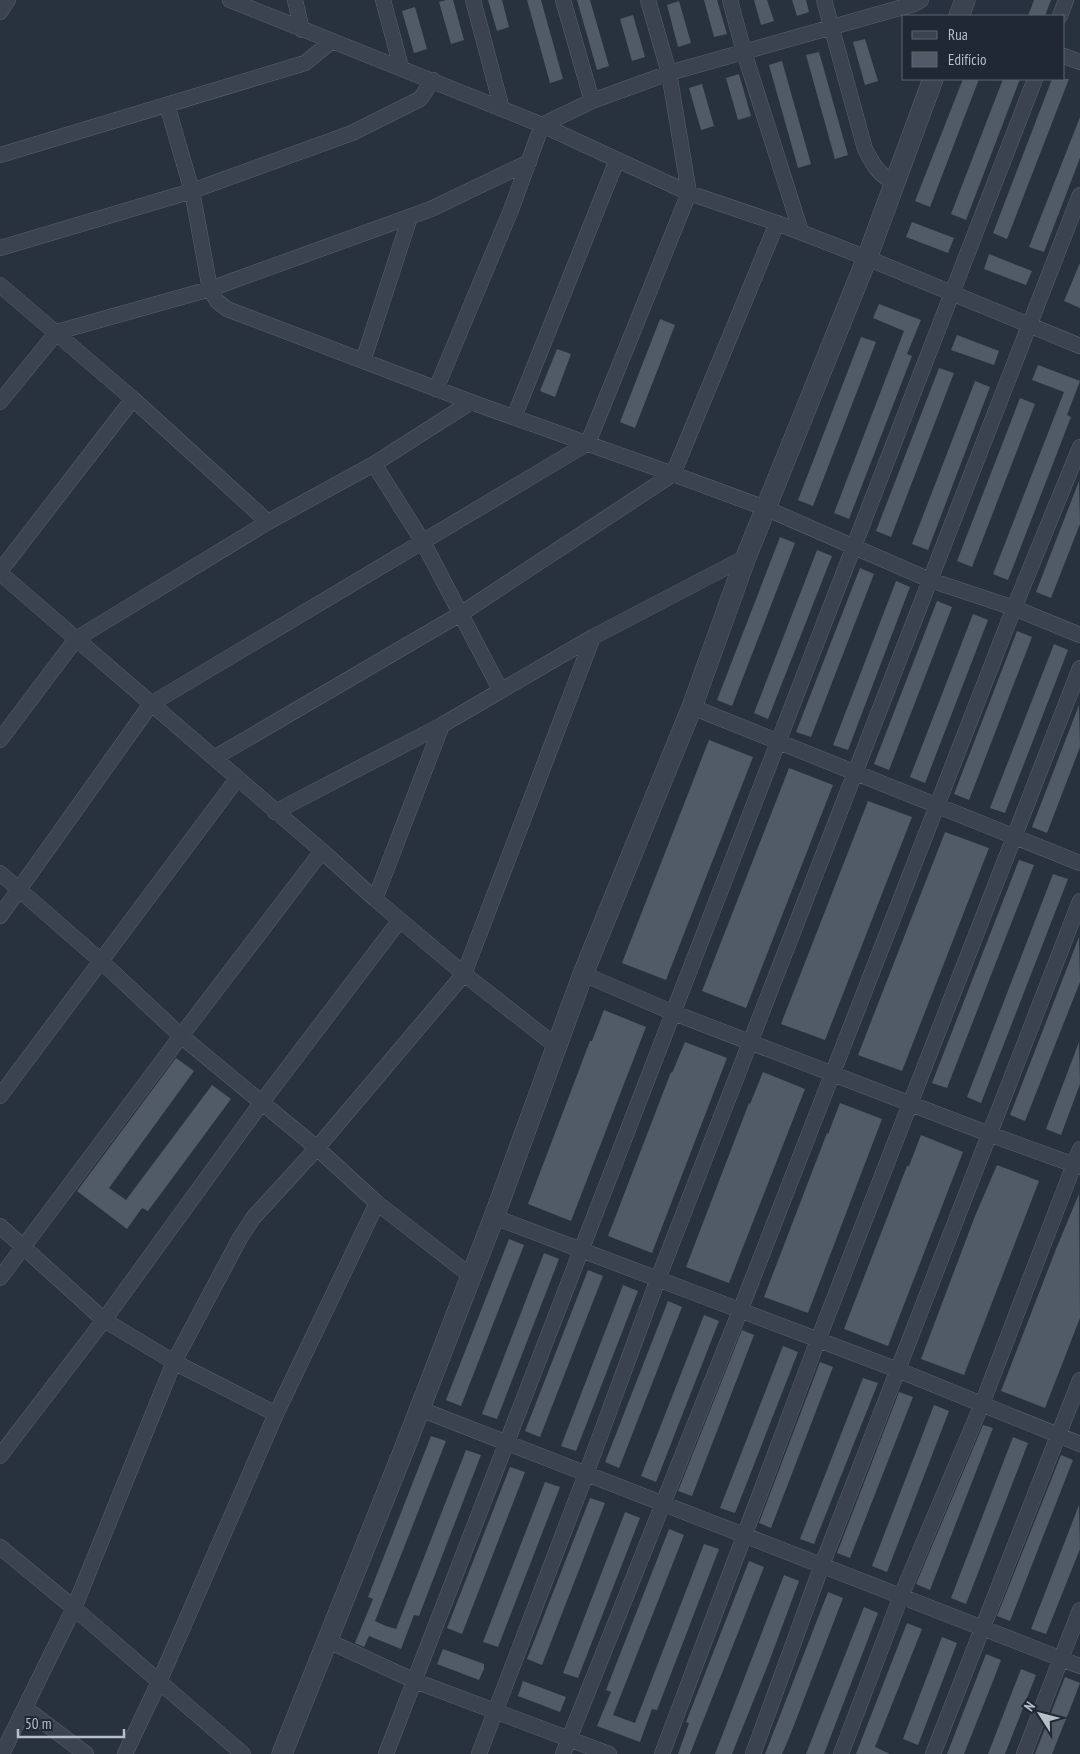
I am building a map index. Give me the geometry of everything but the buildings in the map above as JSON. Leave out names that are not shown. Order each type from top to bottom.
[{"type":"street","points":[[0,12],[8,0]]},
{"type":"street","points":[[230,0],[542,125],[689,193],[777,222],[953,292],[1080,346]]},
{"type":"street","points":[[295,0],[302,30]]},
{"type":"street","points":[[383,0],[401,68]]},
{"type":"street","points":[[473,0],[502,109]]},
{"type":"street","points":[[563,0],[592,101]]},
{"type":"street","points":[[0,916],[151,704],[588,443],[689,193],[669,72],[648,0]]},
{"type":"street","points":[[730,0],[744,52],[802,232]]},
{"type":"street","points":[[824,0],[865,149],[877,170],[884,177],[896,183]]},
{"type":"street","points":[[1060,15],[1066,0]]},
{"type":"street","points":[[436,388],[529,162],[542,125],[592,101],[669,72],[916,5]]},
{"type":"street","points":[[0,155],[305,63],[332,41]]},
{"type":"street","points":[[1065,56],[1080,62]]},
{"type":"street","points":[[0,248],[192,192],[352,133],[420,99],[433,80]]},
{"type":"street","points":[[386,1754],[1035,80]]},
{"type":"street","points":[[282,1754],[420,1409],[494,1217],[583,974],[692,707],[746,557],[867,258],[896,183],[929,84]]},
{"type":"street","points":[[167,105],[192,192],[210,289],[217,301],[226,309],[471,402],[766,508],[930,580],[1014,608],[1080,635]]},
{"type":"street","points":[[514,417],[617,160]]},
{"type":"street","points":[[0,402],[57,332],[210,289],[431,209],[529,162]]},
{"type":"street","points":[[479,1754],[658,1280],[1080,194]]},
{"type":"street","points":[[363,361],[410,216]]},
{"type":"street","points":[[214,758],[462,613],[673,474],[777,222]]},
{"type":"street","points":[[0,285],[133,399],[268,522]]},
{"type":"street","points":[[133,399],[0,572],[375,899],[464,974],[556,1046]]},
{"type":"street","points":[[0,740],[76,639],[268,522],[374,464],[471,402]]},
{"type":"street","points":[[564,1754],[662,1503],[740,1311],[1014,608],[1080,447]]},
{"type":"street","points":[[374,464],[423,542],[501,690]]},
{"type":"street","points":[[275,812],[442,724],[594,637],[746,557]]},
{"type":"street","points":[[2,1754],[74,1608],[174,1362],[240,1238],[254,1218],[317,1148],[464,974],[594,637]]},
{"type":"street","points":[[662,1754],[818,1340],[1080,668]]},
{"type":"street","points":[[692,707],[1080,863]]},
{"type":"street","points":[[375,899],[442,724]]},
{"type":"street","points":[[0,1096],[237,779]]},
{"type":"street","points":[[0,1278],[322,851]]},
{"type":"street","points":[[0,873],[101,961],[181,1036],[317,1148],[377,1203],[471,1276]]},
{"type":"street","points":[[753,1754],[822,1566],[1080,901]]},
{"type":"street","points":[[0,1456],[104,1320],[262,1102],[400,920]]},
{"type":"street","points":[[583,974],[674,1013],[990,1134],[1077,1165]]},
{"type":"street","points":[[841,1754],[901,1596],[982,1404],[1077,1165],[1080,1149]]},
{"type":"street","points":[[125,1754],[159,1682],[276,1414],[377,1203]]},
{"type":"street","points":[[494,1217],[898,1370],[1080,1444]]},
{"type":"street","points":[[0,1226],[104,1320],[174,1362],[276,1414]]},
{"type":"street","points":[[933,1754],[1080,1380]]},
{"type":"street","points":[[420,1409],[1080,1666]]},
{"type":"street","points":[[0,1547],[74,1608],[243,1754]]},
{"type":"street","points":[[1024,1754],[1080,1610]]},
{"type":"street","points":[[326,1640],[415,1682],[609,1754]]},
{"type":"street","points":[[25,1708],[86,1754]]}]
